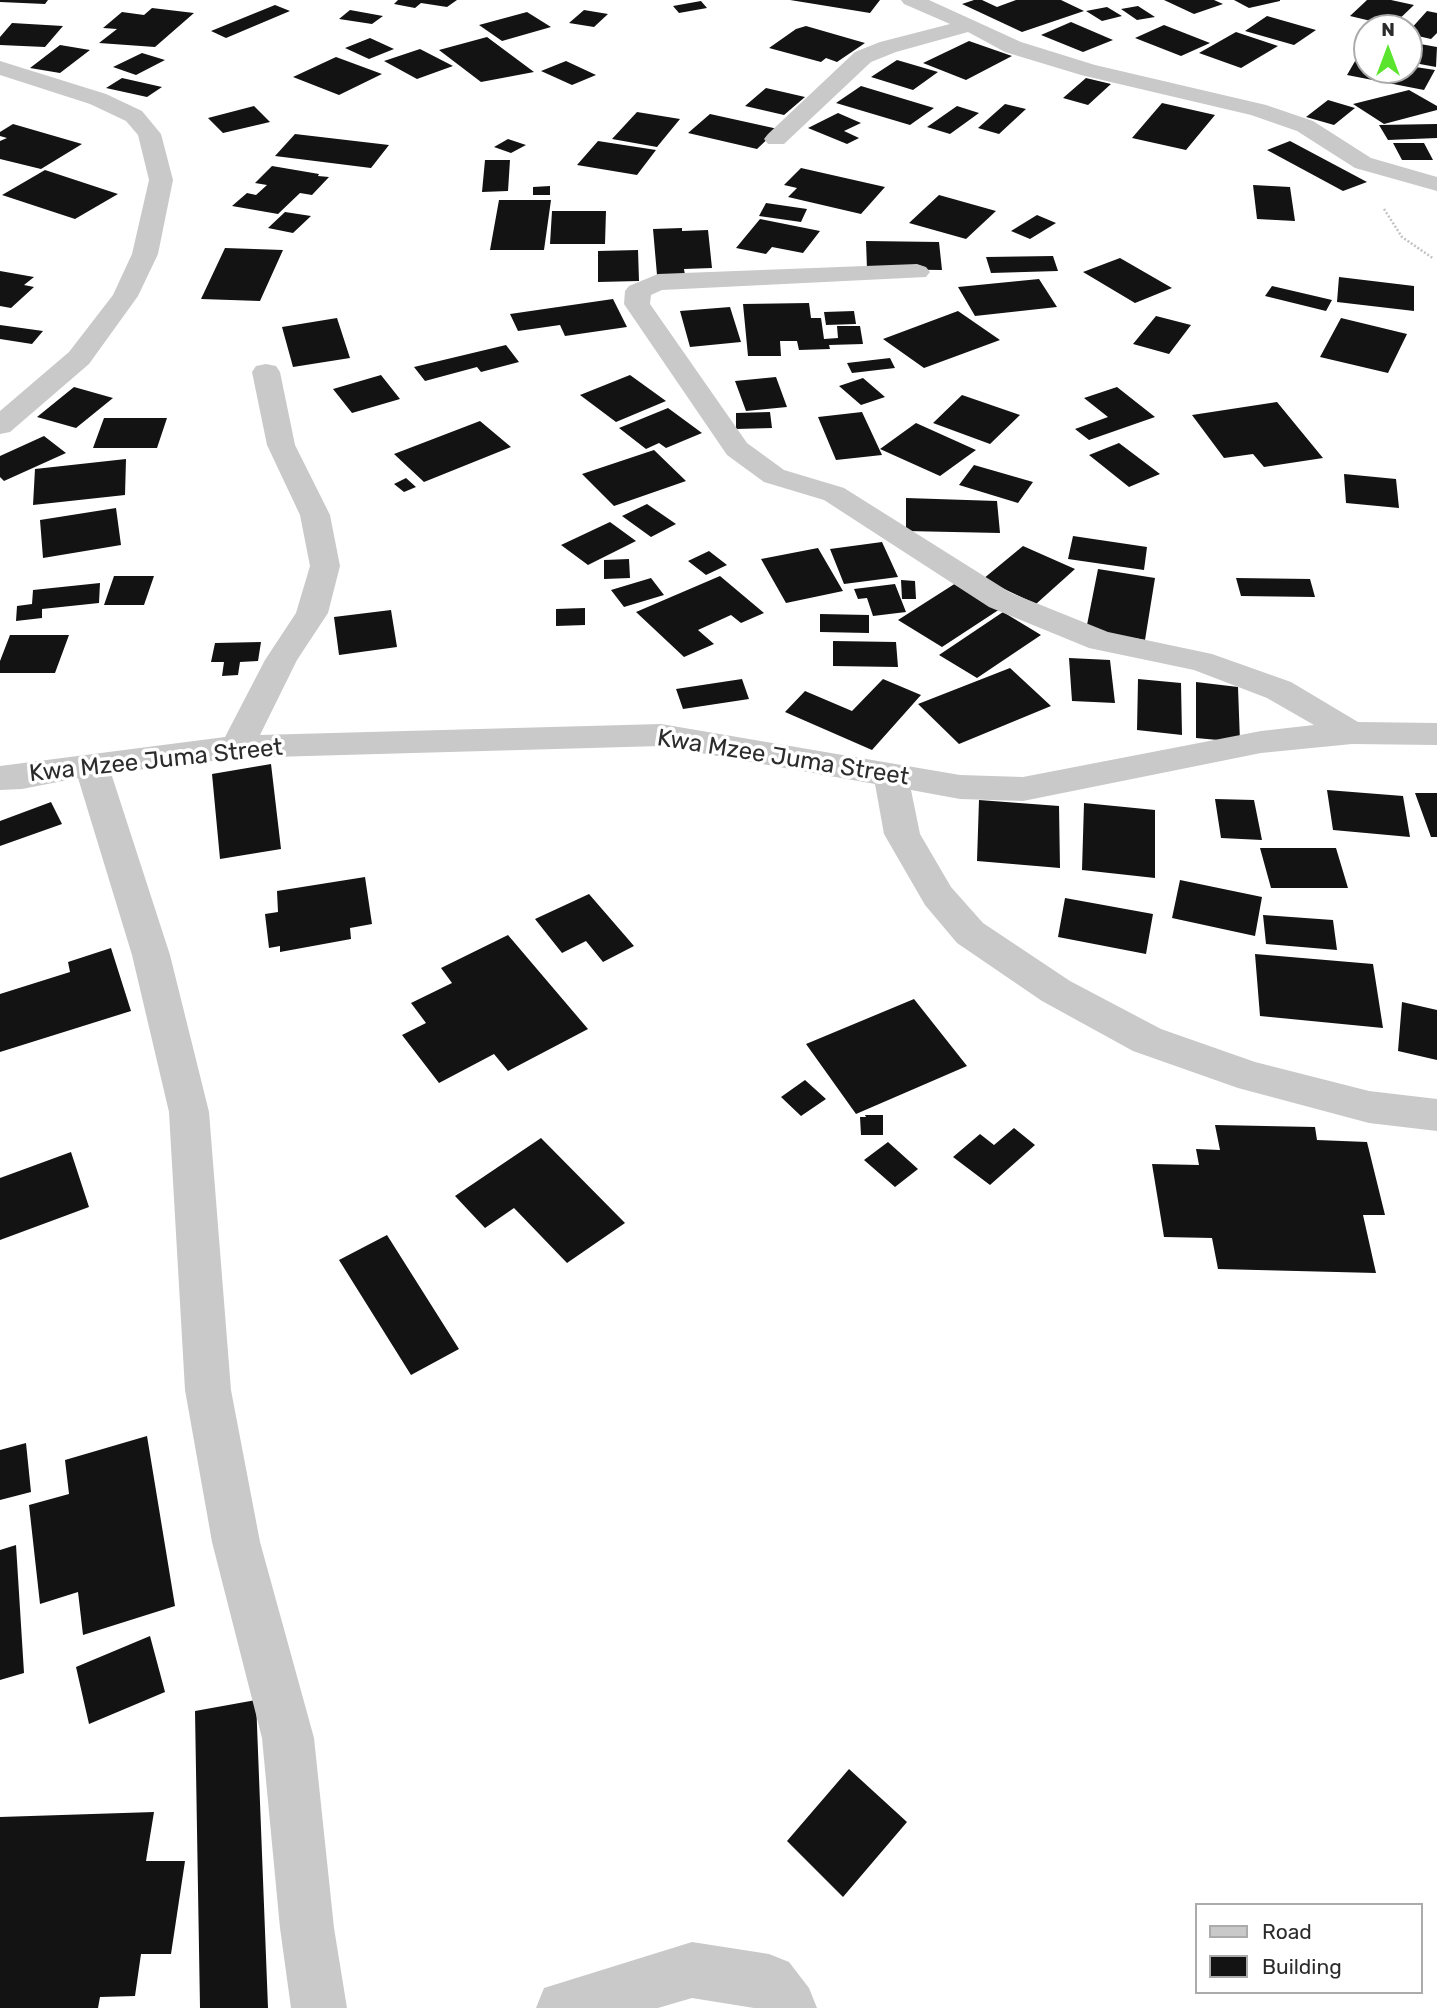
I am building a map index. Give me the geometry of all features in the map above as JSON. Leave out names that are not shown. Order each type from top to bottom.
[{"type":"street","points":[[911,0],[1013,47],[1058,61],[1258,110],[1305,126],[1363,163],[1437,184]]},
{"type":"street","points":[[776,139],[863,57],[888,47],[970,25]]},
{"type":"street","points":[[0,68],[98,99],[134,116],[149,134],[161,180],[145,254],[125,296],[79,358],[0,426]]},
{"type":"street","points":[[916,272],[658,282],[638,291],[637,304],[737,449],[774,476],[834,494],[1000,600],[1100,641],[1201,661],[1279,690],[1352,733]]},
{"type":"street","points":[[237,747],[281,660],[312,613],[325,566],[315,515],[281,446],[266,372]]},
{"type":"street","name":"Kwa Mzee Juma Street","points":[[0,778],[237,747],[661,735],[960,787],[1023,789],[1261,742],[1352,733],[1437,734]]},
{"type":"street","points":[[91,764],[151,955],[189,1112],[208,1390],[236,1542],[288,1738],[307,1928],[319,2008]]},
{"type":"street","points":[[890,774],[902,834],[938,895],[970,933],[1056,991],[1147,1040],[1252,1077],[1368,1107],[1437,1115]]},
{"type":"street","points":[[564,2008],[692,1970],[769,1982],[789,2008]]},
{"type":"path","points":[[1363,163],[1387,218],[1402,237],[1434,259]]},
{"type":"building","points":[[0,0],[48,0],[45,4]]},
{"type":"building","points":[[398,0],[457,0],[447,7],[421,3],[415,8],[394,4]]},
{"type":"building","points":[[790,0],[880,0],[870,13]]},
{"type":"building","points":[[982,0],[997,7],[1016,0],[1061,0],[1084,11],[1022,32],[962,4]]},
{"type":"building","points":[[1164,0],[1214,0],[1223,4],[1194,14]]},
{"type":"building","points":[[1234,0],[1280,0],[1280,1],[1249,8]]},
{"type":"building","points":[[1367,0],[1391,0],[1414,5],[1405,14],[1350,16]]},
{"type":"building","points":[[701,1],[707,8],[679,13],[673,6]]},
{"type":"building","points":[[275,5],[290,11],[226,38],[211,31]]},
{"type":"building","points":[[1138,6],[1155,17],[1137,20],[1121,9]]},
{"type":"building","points":[[1107,7],[1122,16],[1102,21],[1086,11]]},
{"type":"building","points":[[152,8],[194,13],[155,47],[99,43],[117,29],[103,28],[122,12],[144,15]]},
{"type":"building","points":[[350,10],[383,16],[372,24],[339,19]]},
{"type":"building","points":[[584,10],[608,14],[594,27],[569,23]]},
{"type":"building","points":[[1427,11],[1437,13],[1437,33],[1431,39],[1423,37],[1423,15]]},
{"type":"building","points":[[527,12],[551,27],[502,41],[479,25]]},
{"type":"building","points":[[1267,16],[1316,30],[1294,45],[1245,31]]},
{"type":"building","points":[[1071,22],[1113,40],[1083,52],[1041,35]]},
{"type":"building","points":[[12,23],[63,26],[45,47],[0,45],[0,37]]},
{"type":"building","points":[[1164,25],[1210,43],[1181,56],[1135,38]]},
{"type":"building","points":[[806,26],[865,43],[837,62],[826,58],[821,62],[769,48],[796,29]]},
{"type":"building","points":[[1236,32],[1278,46],[1241,68],[1199,53]]},
{"type":"building","points":[[487,37],[534,72],[481,82],[439,50]]},
{"type":"building","points":[[370,38],[394,49],[369,59],[345,48]]},
{"type":"building","points":[[969,41],[1012,56],[966,80],[923,63]]},
{"type":"building","points":[[1423,44],[1437,47],[1436,67],[1423,65]]},
{"type":"building","points":[[60,45],[90,50],[60,73],[30,68]]},
{"type":"building","points":[[420,49],[453,66],[417,79],[384,61]]},
{"type":"building","points":[[142,53],[165,60],[136,75],[113,67]]},
{"type":"building","points":[[336,57],[382,74],[339,95],[293,77]]},
{"type":"building","points":[[897,60],[938,72],[913,90],[871,77]]},
{"type":"building","points":[[566,61],[596,75],[572,85],[541,71]]},
{"type":"building","points":[[1353,65],[1353,76],[1347,75]]},
{"type":"building","points":[[1423,68],[1435,70],[1424,90],[1393,84],[1423,84]]},
{"type":"building","points":[[122,78],[162,87],[147,97],[106,88]]},
{"type":"building","points":[[1086,78],[1111,84],[1088,105],[1063,98]]},
{"type":"building","points":[[861,86],[934,108],[910,125],[836,103]]},
{"type":"building","points":[[766,88],[805,97],[784,115],[745,106]]},
{"type":"building","points":[[1409,90],[1437,106],[1437,110],[1384,124],[1353,104]]},
{"type":"building","points":[[1328,100],[1355,108],[1334,125],[1306,117]]},
{"type":"building","points":[[1162,103],[1215,115],[1186,150],[1132,138]]},
{"type":"building","points":[[1005,104],[1026,109],[999,134],[978,128]]},
{"type":"building","points":[[254,106],[270,122],[223,133],[208,118]]},
{"type":"building","points":[[957,106],[979,113],[950,134],[927,127]]},
{"type":"building","points":[[637,112],[680,119],[657,147],[612,139]]},
{"type":"building","points":[[838,113],[861,123],[844,131],[859,138],[847,144],[808,128]]},
{"type":"building","points":[[710,114],[778,129],[757,149],[688,133]]},
{"type":"building","points":[[13,124],[82,144],[41,169],[0,159],[0,141],[7,138],[0,136],[0,132]]},
{"type":"building","points":[[1437,124],[1437,138],[1388,140],[1379,125]]},
{"type":"building","points":[[295,134],[389,145],[371,168],[275,156]]},
{"type":"building","points":[[508,139],[526,145],[511,153],[494,147]]},
{"type":"building","points":[[598,141],[656,150],[637,175],[577,165]]},
{"type":"building","points":[[1290,141],[1367,182],[1343,191],[1267,150]]},
{"type":"building","points":[[1393,143],[1424,143],[1433,160],[1402,160]]},
{"type":"building","points":[[485,160],[510,160],[508,191],[482,192]]},
{"type":"building","points":[[272,166],[329,177],[312,195],[300,193],[278,214],[232,206],[247,193],[256,195],[267,185],[255,183]]},
{"type":"building","points":[[801,168],[885,187],[861,214],[788,197],[797,188],[784,185]]},
{"type":"building","points":[[45,170],[118,194],[75,219],[2,195]]},
{"type":"building","points":[[1253,185],[1290,187],[1295,221],[1257,219]]},
{"type":"building","points":[[550,186],[550,195],[533,195],[533,187]]},
{"type":"building","points":[[939,195],[996,211],[966,239],[909,223]]},
{"type":"building","points":[[499,200],[551,200],[544,250],[490,250]]},
{"type":"building","points":[[766,203],[807,209],[801,222],[759,216]]},
{"type":"building","points":[[552,211],[606,211],[605,244],[550,244]]},
{"type":"building","points":[[285,212],[311,216],[293,233],[268,228]]},
{"type":"building","points":[[1037,215],[1056,223],[1030,239],[1011,231]]},
{"type":"building","points":[[760,219],[820,231],[803,253],[772,247],[766,254],[736,248]]},
{"type":"building","points":[[682,228],[682,231],[708,230],[712,268],[684,269],[685,275],[657,275],[653,229]]},
{"type":"building","points":[[866,241],[939,242],[942,270],[867,269]]},
{"type":"building","points":[[225,248],[283,250],[260,301],[201,299]]},
{"type":"building","points":[[638,250],[639,281],[598,282],[598,251]]},
{"type":"building","points":[[1053,256],[1058,271],[991,273],[986,257]]},
{"type":"building","points":[[1120,258],[1172,288],[1135,303],[1083,272]]},
{"type":"building","points":[[0,271],[34,277],[24,285],[34,287],[11,308],[0,306]]},
{"type":"building","points":[[1339,277],[1414,286],[1414,311],[1337,302]]},
{"type":"building","points":[[1039,279],[1057,307],[975,316],[958,287]]},
{"type":"building","points":[[1272,286],[1332,300],[1326,311],[1265,296]]},
{"type":"building","points":[[613,299],[627,327],[565,336],[560,325],[518,331],[510,314]]},
{"type":"building","points":[[809,303],[811,318],[821,318],[824,339],[838,338],[837,326],[860,326],[863,344],[829,345],[830,349],[799,350],[797,341],[780,341],[781,356],[748,356],[743,304]]},
{"type":"building","points":[[730,307],[741,342],[690,347],[680,311]]},
{"type":"building","points":[[854,311],[856,324],[826,325],[824,312]]},
{"type":"building","points":[[958,311],[1000,340],[924,368],[883,339]]},
{"type":"building","points":[[1156,316],[1191,325],[1169,354],[1133,344]]},
{"type":"building","points":[[337,318],[350,358],[293,367],[282,327]]},
{"type":"building","points":[[1341,318],[1407,334],[1388,373],[1320,357]]},
{"type":"building","points":[[0,325],[43,331],[32,344],[0,339]]},
{"type":"building","points":[[506,345],[519,362],[481,372],[477,367],[425,381],[414,367]]},
{"type":"building","points":[[890,358],[895,368],[852,373],[847,363]]},
{"type":"building","points":[[381,375],[400,399],[352,413],[333,389]]},
{"type":"building","points":[[630,375],[666,401],[616,422],[580,395]]},
{"type":"building","points":[[776,377],[787,407],[746,411],[735,381]]},
{"type":"building","points":[[863,378],[885,397],[861,405],[839,386]]},
{"type":"building","points":[[74,387],[113,398],[76,428],[37,417]]},
{"type":"building","points":[[1117,387],[1155,417],[1089,440],[1075,429],[1108,417],[1084,398]]},
{"type":"building","points":[[962,395],[1020,415],[990,444],[933,423]]},
{"type":"building","points":[[1277,402],[1323,458],[1264,467],[1253,454],[1224,458],[1192,415]]},
{"type":"building","points":[[668,408],[702,433],[666,448],[659,443],[646,449],[619,428]]},
{"type":"building","points":[[770,412],[772,428],[736,429],[736,413]]},
{"type":"building","points":[[862,412],[882,455],[836,460],[818,417]]},
{"type":"building","points":[[104,418],[167,418],[157,448],[93,448]]},
{"type":"building","points":[[480,421],[511,447],[424,482],[394,454]]},
{"type":"building","points":[[916,423],[976,450],[940,476],[880,449]]},
{"type":"building","points":[[44,436],[66,453],[4,481],[0,477],[0,456]]},
{"type":"building","points":[[1119,443],[1160,474],[1129,487],[1089,455]]},
{"type":"building","points":[[654,450],[686,481],[614,506],[582,474]]},
{"type":"building","points":[[126,459],[125,495],[33,505],[35,469]]},
{"type":"building","points":[[974,465],[1033,482],[1018,503],[959,485]]},
{"type":"building","points":[[1344,474],[1396,479],[1399,508],[1346,503]]},
{"type":"building","points":[[406,478],[416,487],[404,492],[394,484]]},
{"type":"building","points":[[906,498],[997,501],[1000,533],[906,531]]},
{"type":"building","points":[[647,504],[676,524],[651,537],[622,516]]},
{"type":"building","points":[[116,508],[121,545],[43,558],[40,520]]},
{"type":"building","points":[[610,522],[636,541],[588,565],[561,545]]},
{"type":"building","points":[[1073,536],[1147,547],[1144,570],[1068,559]]},
{"type":"building","points":[[882,542],[898,577],[844,584],[830,549]]},
{"type":"building","points":[[1023,546],[1075,569],[1036,604],[983,579]]},
{"type":"building","points":[[818,548],[843,591],[786,603],[761,559]]},
{"type":"building","points":[[709,551],[727,565],[706,575],[688,561]]},
{"type":"building","points":[[629,559],[630,578],[604,579],[604,560]]},
{"type":"building","points":[[1098,569],[1155,578],[1145,640],[1086,630]]},
{"type":"building","points":[[114,576],[154,576],[144,605],[104,605]]},
{"type":"building","points":[[720,576],[764,613],[741,623],[731,615],[698,630],[714,644],[684,657],[636,612]]},
{"type":"building","points":[[651,578],[664,595],[624,607],[611,590]]},
{"type":"building","points":[[1236,578],[1310,579],[1315,597],[1241,596]]},
{"type":"building","points":[[901,580],[915,581],[916,599],[902,599]]},
{"type":"building","points":[[100,583],[99,603],[42,609],[42,618],[16,621],[17,606],[32,604],[33,590]]},
{"type":"building","points":[[956,583],[1000,609],[942,647],[898,620]]},
{"type":"building","points":[[895,584],[906,612],[873,616],[867,598],[858,599],[854,589]]},
{"type":"building","points":[[585,608],[585,625],[556,626],[556,609]]},
{"type":"building","points":[[391,610],[397,647],[339,655],[334,617]]},
{"type":"building","points":[[1003,612],[1041,635],[977,678],[939,655]]},
{"type":"building","points":[[820,614],[869,615],[869,633],[820,632]]},
{"type":"building","points":[[10,635],[69,635],[55,673],[0,673],[0,661]]},
{"type":"building","points":[[833,641],[896,642],[898,667],[833,666]]},
{"type":"building","points":[[261,642],[258,661],[240,662],[238,675],[222,676],[224,662],[211,662],[215,643]]},
{"type":"building","points":[[1069,658],[1110,660],[1115,703],[1072,701]]},
{"type":"building","points":[[1010,668],[1051,706],[959,744],[918,704]]},
{"type":"building","points":[[742,679],[749,699],[683,709],[676,689]]},
{"type":"building","points":[[883,679],[921,695],[872,750],[785,712],[805,691],[852,711]]},
{"type":"building","points":[[1138,679],[1181,683],[1182,735],[1137,730]]},
{"type":"building","points":[[1196,682],[1238,687],[1240,742],[1196,738]]},
{"type":"building","points":[[271,764],[281,849],[220,859],[212,774]]},
{"type":"building","points":[[1327,790],[1403,796],[1410,837],[1333,830]]},
{"type":"building","points":[[1415,793],[1437,793],[1437,837],[1431,837]]},
{"type":"building","points":[[1215,799],[1254,800],[1262,840],[1221,838]]},
{"type":"building","points":[[979,800],[1059,806],[1060,868],[977,861]]},
{"type":"building","points":[[51,802],[62,824],[0,846],[0,821]]},
{"type":"building","points":[[1084,803],[1155,810],[1155,878],[1082,870]]},
{"type":"building","points":[[1260,848],[1336,848],[1348,888],[1271,888]]},
{"type":"building","points":[[365,877],[372,924],[350,928],[351,939],[280,952],[280,946],[269,948],[265,914],[278,912],[277,891]]},
{"type":"building","points":[[1180,880],[1262,897],[1255,936],[1172,918]]},
{"type":"building","points":[[589,894],[634,946],[603,962],[586,941],[562,953],[535,919]]},
{"type":"building","points":[[1065,898],[1153,914],[1146,954],[1058,937]]},
{"type":"building","points":[[1263,915],[1333,920],[1337,950],[1266,944]]},
{"type":"building","points":[[508,935],[588,1029],[508,1071],[494,1054],[439,1083],[402,1035],[426,1023],[411,1003],[452,983],[441,968]]},
{"type":"building","points":[[111,948],[131,1011],[0,1052],[0,994],[70,972],[68,962]]},
{"type":"building","points":[[1255,954],[1373,964],[1383,1028],[1260,1016]]},
{"type":"building","points":[[914,999],[967,1066],[856,1114],[806,1044]]},
{"type":"building","points":[[1402,1002],[1437,1010],[1437,1060],[1398,1051]]},
{"type":"building","points":[[805,1080],[826,1099],[801,1116],[781,1097]]},
{"type":"building","points":[[865,1115],[883,1115],[883,1135],[861,1135],[860,1117],[866,1117]]},
{"type":"building","points":[[1215,1125],[1315,1127],[1317,1140],[1367,1142],[1385,1215],[1363,1215],[1376,1273],[1218,1269],[1212,1238],[1164,1237],[1152,1164],[1199,1165],[1196,1149],[1220,1150]]},
{"type":"building","points":[[1014,1128],[1035,1145],[990,1185],[953,1157],[980,1134],[994,1145]]},
{"type":"building","points":[[541,1138],[625,1223],[567,1263],[514,1208],[485,1228],[455,1196]]},
{"type":"building","points":[[888,1142],[918,1169],[895,1187],[864,1160]]},
{"type":"building","points":[[71,1152],[89,1207],[0,1240],[0,1178]]},
{"type":"building","points":[[387,1235],[459,1349],[411,1375],[339,1260]]},
{"type":"building","points":[[147,1436],[175,1606],[83,1635],[78,1592],[40,1604],[29,1505],[69,1494],[65,1460]]},
{"type":"building","points":[[26,1443],[31,1492],[0,1500],[0,1450]]},
{"type":"building","points":[[16,1545],[24,1673],[0,1680],[0,1550]]},
{"type":"building","points":[[150,1636],[165,1692],[89,1724],[76,1667]]},
{"type":"building","points":[[256,1700],[268,2008],[200,2008],[195,1711]]},
{"type":"building","points":[[849,1769],[907,1822],[843,1897],[787,1841]]},
{"type":"building","points":[[154,1812],[146,1861],[185,1861],[171,1954],[141,1954],[135,1996],[100,1997],[98,2008],[0,2008],[0,1817]]}]
